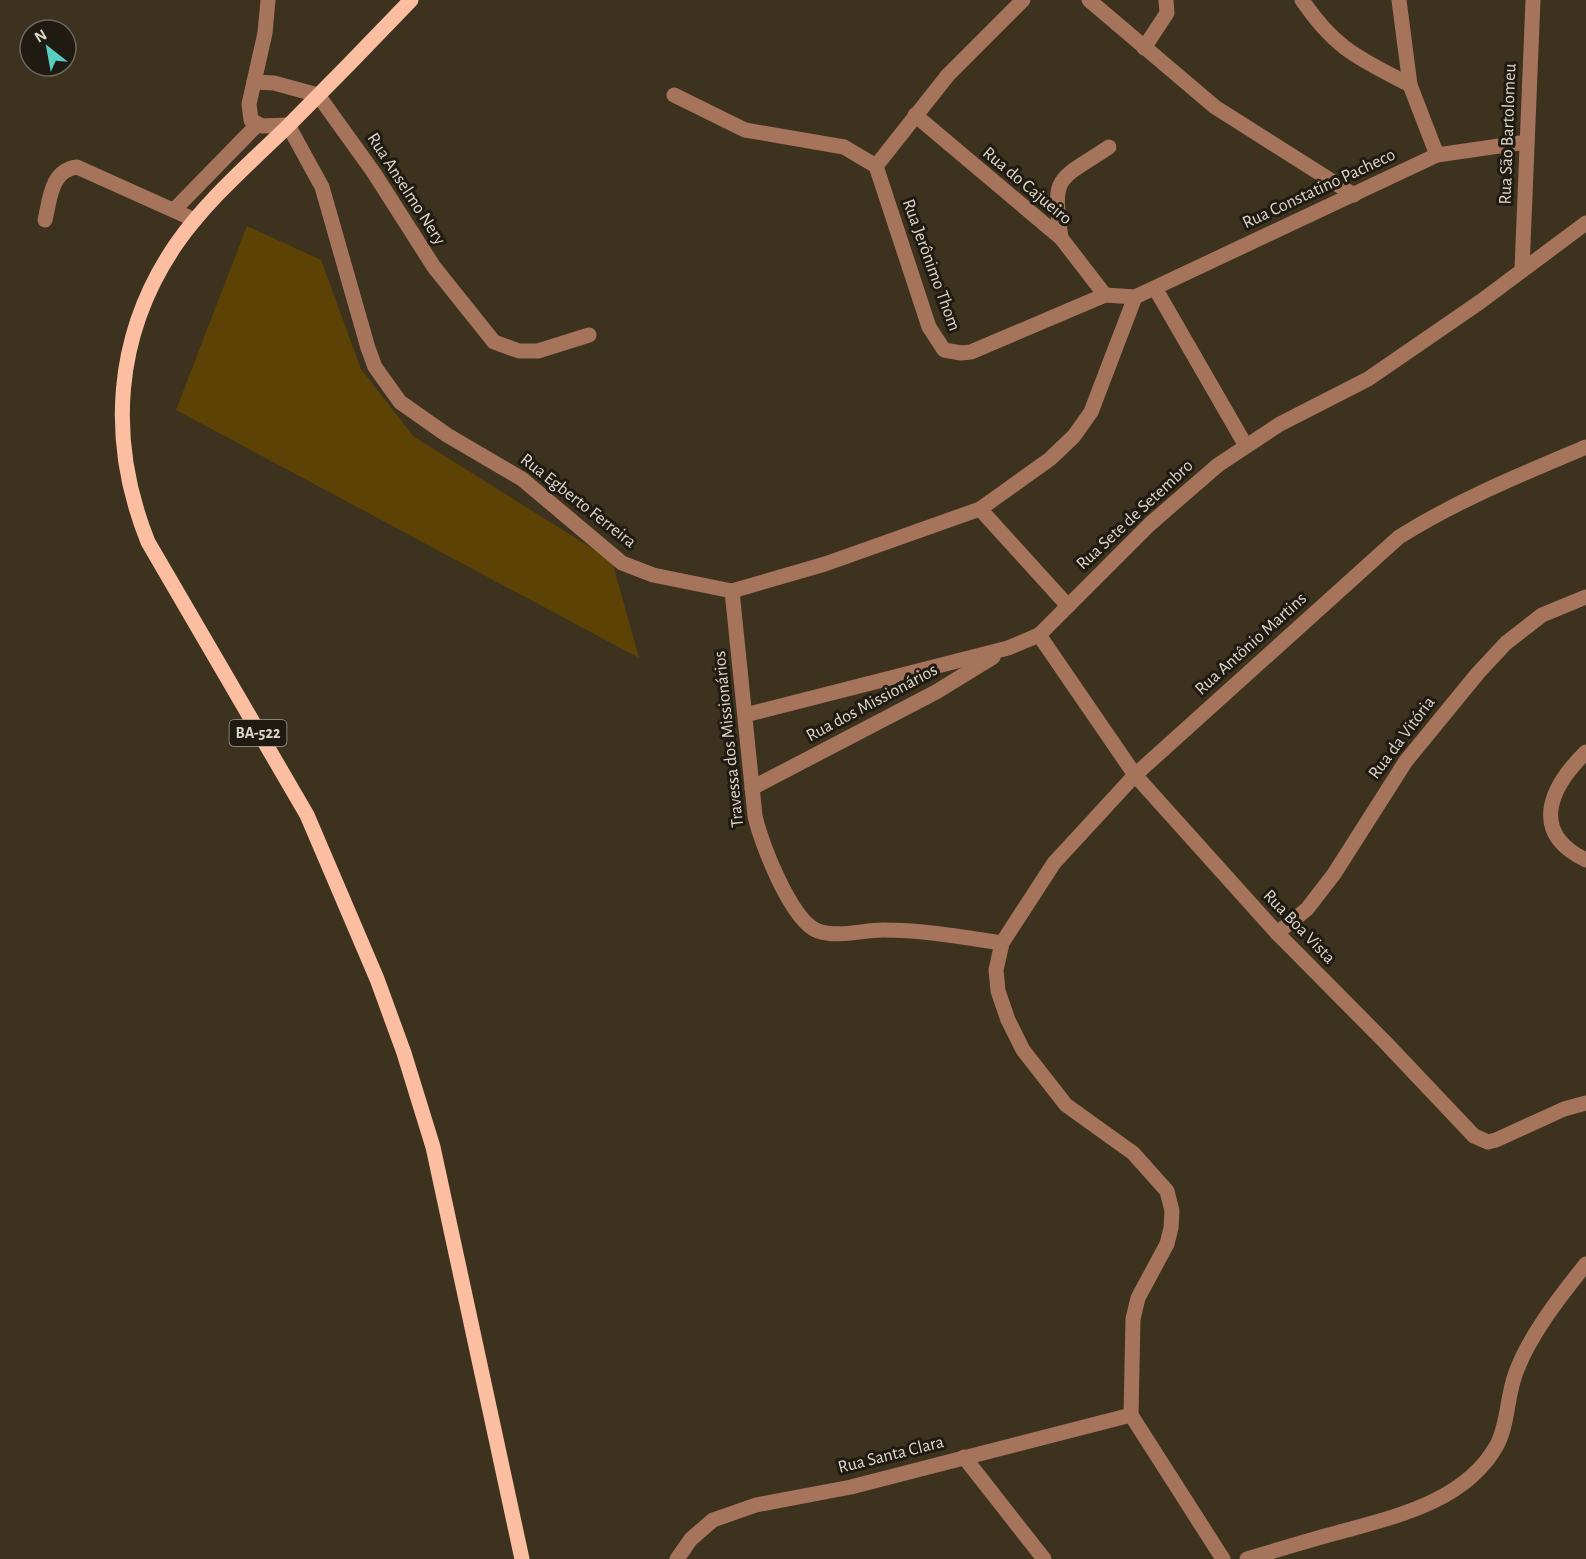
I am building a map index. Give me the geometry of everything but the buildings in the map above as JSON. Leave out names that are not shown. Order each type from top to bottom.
[{"type":"main road","name":"BA-522","points":[[411,0],[195,220],[177,242],[147,294],[132,338],[122,408],[123,450],[138,517],[166,577],[306,815],[377,979],[404,1053],[432,1147],[522,1559]]},
{"type":"street","points":[[257,125],[250,115],[254,82],[265,33],[268,0]]},
{"type":"street","points":[[674,94],[745,130],[844,147],[876,166],[915,115],[973,48],[1023,0]]},
{"type":"street","points":[[1089,0],[1215,107],[1354,195]]},
{"type":"street","points":[[1144,48],[1167,13],[1166,0]]},
{"type":"street","points":[[1302,0],[1317,23],[1346,50],[1410,85]]},
{"type":"street","points":[[1399,0],[1410,85],[1437,155]]},
{"type":"street","name":"Rua São Bartolomeu","points":[[1522,269],[1533,0]]},
{"type":"street","points":[[254,82],[274,83],[318,95]]},
{"type":"street","name":"Rua Anselmo Nery","points":[[318,95],[374,173],[434,267],[494,342],[519,351],[538,351],[589,335]]},
{"type":"street","name":"Rua do Cajueiro","points":[[915,115],[1061,238],[1105,295]]},
{"type":"street","points":[[174,210],[257,125],[288,125]]},
{"type":"street","name":"Rua Egberto Ferreira","points":[[288,125],[322,187],[375,367],[400,402],[447,435],[522,479],[622,563],[653,575],[732,591],[825,564],[980,509],[1050,459],[1074,436],[1091,412],[1135,297]]},
{"type":"street","name":"Rua Constatino Pacheco","points":[[1135,297],[1437,155],[1527,142]]},
{"type":"street","points":[[1061,238],[1056,201],[1059,183],[1065,176],[1109,147]]},
{"type":"street","name":"Rua Jerônimo Thom","points":[[876,166],[929,327],[938,345],[951,352],[971,352],[1105,295]]},
{"type":"street","points":[[45,220],[58,176],[70,168],[77,167],[195,220]]},
{"type":"street","name":"Rua Sete de Setembro","points":[[746,716],[1008,648],[1039,635],[1150,524],[1218,465],[1280,424],[1368,379],[1480,302],[1586,223]]},
{"type":"street","points":[[1155,288],[1246,446]]},
{"type":"street","points":[[1105,295],[1135,297]]},
{"type":"street","name":"Rua Antônio Martins","points":[[1002,943],[1054,863],[1135,775],[1399,537],[1438,512],[1479,492],[1586,447]]},
{"type":"street","points":[[980,509],[1068,606]]},
{"type":"street","name":"Travessa dos Missionários","points":[[732,591],[752,788],[760,838],[794,906],[805,921],[818,931],[833,933],[881,930],[939,933],[1002,943]]},
{"type":"street","name":"Rua da Vitória","points":[[1277,933],[1307,909],[1334,874],[1406,761],[1478,673],[1506,643],[1542,615],[1586,597]]},
{"type":"street","name":"Rua Boa Vista","points":[[1039,635],[1135,775],[1277,933],[1474,1136],[1482,1140],[1496,1140],[1564,1109],[1586,1103]]},
{"type":"street","name":"Rua dos Missionários","points":[[752,788],[936,692],[1008,648]]},
{"type":"street","points":[[1586,752],[1568,769],[1557,786],[1551,803],[1550,818],[1562,844],[1586,860]]},
{"type":"street","points":[[1002,943],[996,970],[998,991],[1008,1020],[1023,1050],[1066,1105],[1133,1153],[1167,1191],[1173,1211],[1167,1244],[1138,1298],[1132,1319],[1131,1415],[1223,1559]]},
{"type":"street","points":[[1246,1559],[1402,1516],[1432,1503],[1462,1483],[1486,1461],[1498,1443],[1516,1372],[1564,1291],[1586,1264]]},
{"type":"street","name":"Rua Santa Clara","points":[[677,1559],[701,1529],[713,1520],[756,1505],[851,1487],[1131,1415]]},
{"type":"street","points":[[964,1457],[1044,1559]]},
{"type":"shaded area","points":[[247,226],[321,260],[361,369],[413,436],[612,561],[639,658],[176,410]]}]
